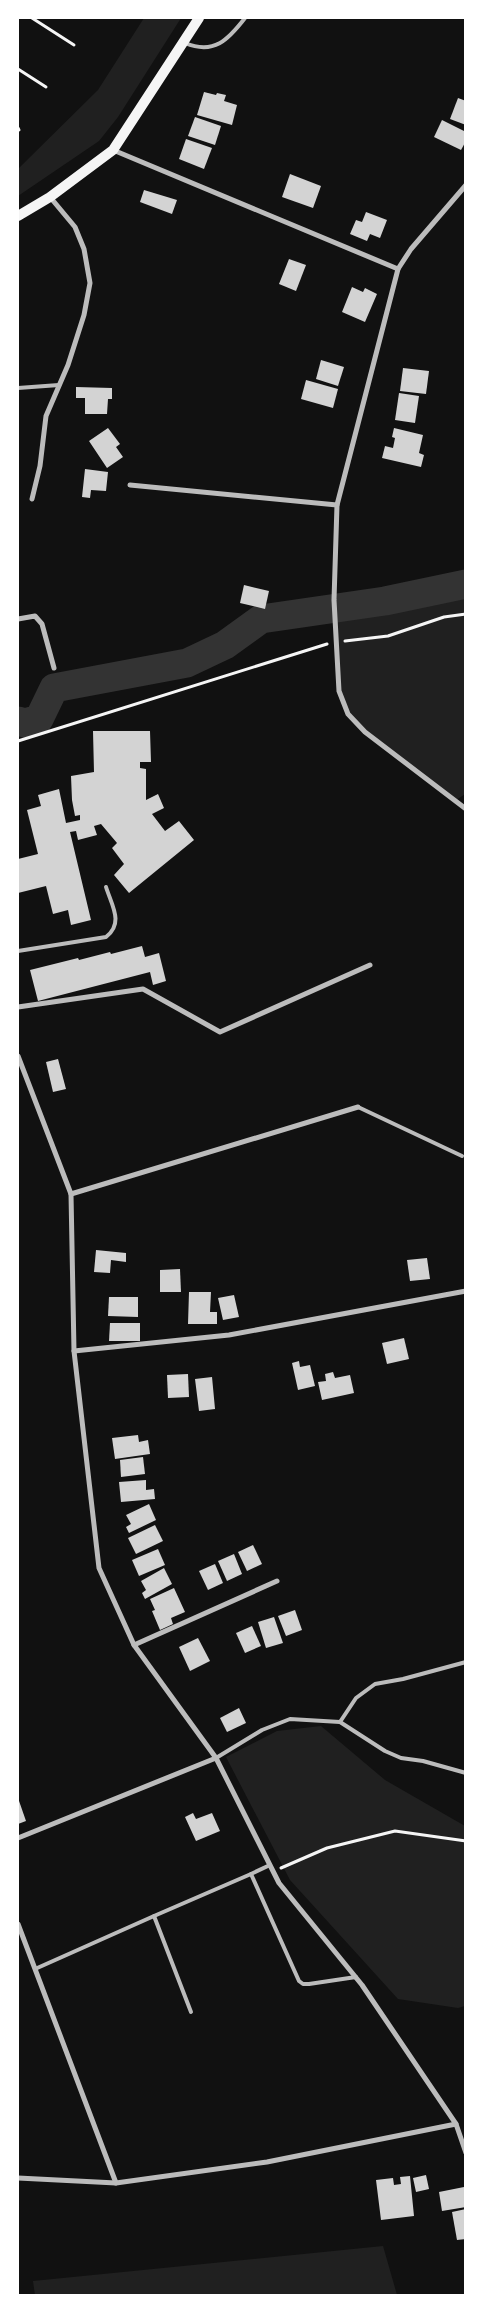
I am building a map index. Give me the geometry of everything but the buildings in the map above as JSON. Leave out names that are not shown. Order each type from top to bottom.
[{"type":"main road","points":[[18,216],[50,197],[112,150],[199,18]]},
{"type":"street","points":[[112,150],[398,269]]},
{"type":"street","points":[[466,185],[411,249],[398,269],[337,505],[334,600],[339,691],[348,714],[365,732],[466,809]]},
{"type":"street","points":[[32,499],[40,466],[46,416],[68,365],[84,315],[90,284],[84,248],[75,227],[50,197]]},
{"type":"street","points":[[130,485],[337,505]]},
{"type":"street","points":[[18,619],[35,616],[42,624],[54,668]]},
{"type":"street","points":[[18,1007],[143,989],[220,1032],[370,965]]},
{"type":"street","points":[[18,1056],[71,1194],[74,1351],[99,1568],[134,1645],[216,1758],[279,1883],[356,1977],[456,2124],[466,2153]]},
{"type":"street","points":[[71,1194],[358,1107]]},
{"type":"street","points":[[74,1351],[229,1336],[466,1291]]},
{"type":"street","points":[[134,1645],[277,1581]]},
{"type":"street","points":[[18,1838],[216,1758]]},
{"type":"street","points":[[18,1924],[116,2183]]},
{"type":"street","points":[[18,2178],[116,2183],[267,2162],[456,2124]]},
{"type":"lane","points":[[183,42],[203,49],[211,47],[227,38],[244,18]]},
{"type":"lane","points":[[18,388],[59,385]]},
{"type":"lane","points":[[18,951],[106,937],[114,930],[117,922],[106,887]]},
{"type":"lane","points":[[358,1107],[462,1156]]},
{"type":"lane","points":[[340,1722],[356,1698],[375,1684],[466,1662]]},
{"type":"lane","points":[[216,1758],[262,1730],[290,1719],[340,1722],[385,1751],[401,1758],[423,1761],[466,1773]]},
{"type":"lane","points":[[35,1969],[270,1864]]},
{"type":"lane","points":[[251,1874],[299,1982],[309,1984],[356,1977]]},
{"type":"lane","points":[[154,1916],[191,2012]]},
{"type":"path","points":[[32,18],[74,45]]},
{"type":"path","points":[[18,69],[46,87]]},
{"type":"path","points":[[18,741],[336,642],[388,636],[444,617],[466,614]]},
{"type":"path","points":[[273,1870],[326,1848],[395,1831],[466,1841]]},
{"type":"shaded area","points":[[144,18],[181,18],[118,117],[99,141],[18,196],[18,169],[98,90]]},
{"type":"shaded area","points":[[465,596],[465,794],[455,801],[365,732],[342,701],[334,617],[464,599]]},
{"type":"shaded area","points":[[321,1726],[385,1780],[465,1826],[465,2006],[458,2008],[398,1999],[290,1880],[226,1757],[277,1731]]},
{"type":"shaded area","points":[[383,2246],[397,2295],[35,2295],[33,2281]]},
{"type":"waterway","points":[[18,721],[25,723],[39,719],[54,688],[187,663],[225,645],[261,619],[385,601],[466,584]]}]
